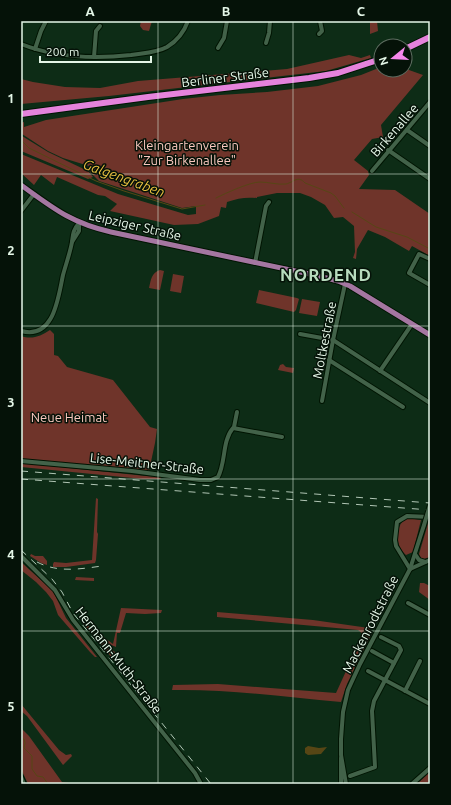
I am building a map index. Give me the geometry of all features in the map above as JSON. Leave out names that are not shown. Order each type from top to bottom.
[{"type":"highway","points":[[413,45],[430,37]]},
{"type":"highway","name":"Berliner Straße","points":[[21,111],[70,107],[309,78],[338,73],[373,62]]},
{"type":"main road","name":"Leipziger Straße","points":[[21,185],[58,212],[79,223],[110,232],[319,276],[345,284],[430,335]]},
{"type":"street","points":[[35,49],[46,21]]},
{"type":"street","points":[[21,44],[35,49],[64,55],[94,57],[150,52],[162,49],[176,40],[182,33],[188,21]]},
{"type":"street","points":[[218,48],[225,35],[227,21]]},
{"type":"street","points":[[266,43],[270,21]]},
{"type":"street","points":[[319,34],[322,31],[320,21]]},
{"type":"street","points":[[94,57],[96,31],[100,26]]},
{"type":"street","name":"Birkenallee","points":[[372,171],[388,150],[430,102]]},
{"type":"street","points":[[407,130],[430,146]]},
{"type":"street","points":[[388,150],[430,179]]},
{"type":"street","points":[[21,211],[34,194]]},
{"type":"street","points":[[255,263],[266,206],[269,202]]},
{"type":"street","points":[[21,330],[29,332],[38,330],[46,326],[52,319],[72,242],[79,231],[79,223]]},
{"type":"street","points":[[430,259],[420,254],[409,273],[430,285]]},
{"type":"street","name":"Moltkestraße","points":[[322,401],[345,284]]},
{"type":"street","points":[[380,371],[412,324]]},
{"type":"street","points":[[300,334],[333,340],[430,403]]},
{"type":"street","points":[[329,360],[403,407]]},
{"type":"street","name":"Lise-Meitner-Straße","points":[[21,461],[211,480],[218,477],[221,471],[227,439],[233,427],[237,412]]},
{"type":"street","points":[[233,427],[282,437]]},
{"type":"street","name":"Mackenrodtstraße","points":[[340,784],[341,739],[345,701],[353,678],[410,569],[430,505]]},
{"type":"street","points":[[428,561],[410,569],[396,546],[395,540],[397,522],[407,516],[430,517]]},
{"type":"street","points":[[402,556],[410,558],[415,555],[419,560],[428,561]]},
{"type":"street","name":"Hermann-Muth-Straße","points":[[21,556],[56,590],[73,620],[195,772],[200,782]]},
{"type":"street","points":[[408,603],[430,614]]},
{"type":"street","points":[[350,776],[375,767],[372,711],[374,701],[400,651],[400,647],[381,637]]},
{"type":"street","points":[[372,651],[394,663]]},
{"type":"street","points":[[405,691],[420,661]]},
{"type":"street","points":[[368,671],[430,704]]},
{"type":"street","name":"Mackenrodtstraße","points":[[341,755],[346,784]]},
{"type":"street","points":[[412,784],[430,768]]},
{"type":"street","points":[[21,777],[24,784]]},
{"type":"green space","points":[[141,21],[152,21],[149,31],[143,30],[140,26]]},
{"type":"green space","points":[[370,21],[377,21],[378,31],[370,34]]},
{"type":"green space","points":[[349,55],[361,58],[370,55],[371,58],[326,71],[109,96],[21,104],[21,79],[65,87],[100,88],[138,81],[287,69]]},
{"type":"green space","name":"Kleingartenverein \"Zur Birkenallee\"","points":[[373,70],[373,78],[413,78],[413,71],[423,75],[381,125],[383,137],[372,139],[354,160],[368,171],[369,175],[359,189],[395,190],[430,214],[430,256],[412,246],[409,251],[385,237],[368,230],[357,249],[356,259],[353,258],[355,252],[354,226],[343,217],[334,218],[325,205],[300,193],[277,193],[257,198],[246,198],[227,202],[226,208],[221,207],[219,216],[198,224],[174,225],[110,211],[117,204],[105,196],[98,195],[57,177],[54,185],[41,175],[34,185],[21,173],[21,154],[118,194],[188,215],[196,214],[196,206],[182,208],[99,181],[88,170],[89,166],[63,158],[48,151],[22,134],[22,136],[48,152],[88,171],[93,177],[88,179],[21,151],[21,123],[24,122],[24,127],[46,120],[183,99],[318,86],[361,75]]},
{"type":"green space","points":[[160,270],[164,271],[160,290],[149,288],[153,275]]},
{"type":"green space","points":[[173,274],[184,276],[181,293],[170,291]]},
{"type":"green space","points":[[259,290],[299,299],[296,310],[294,312],[256,303]]},
{"type":"green space","points":[[302,299],[320,302],[317,316],[299,313]]},
{"type":"green space","name":"Neue Heimat","points":[[50,330],[54,334],[54,355],[58,356],[67,367],[113,380],[150,427],[157,429],[149,471],[21,460],[21,336],[29,338],[36,337]]},
{"type":"green space","points":[[283,364],[286,367],[294,368],[293,373],[278,370],[280,365]]},
{"type":"green space","points":[[21,463],[162,477],[160,479],[143,479],[21,467]]},
{"type":"green space","points":[[96,498],[98,499],[98,534],[95,563],[66,567],[53,567],[54,562],[66,563],[92,560]]},
{"type":"green space","points":[[406,518],[421,520],[413,552],[406,555],[400,547],[397,537],[399,527]]},
{"type":"green space","points":[[429,520],[430,557],[420,558],[419,554]]},
{"type":"green space","points":[[31,554],[35,556],[43,556],[47,561],[47,565],[30,556]]},
{"type":"green space","points":[[21,562],[53,591],[66,618],[97,657],[90,652],[58,615],[53,601],[46,592],[21,570]]},
{"type":"green space","points":[[76,577],[94,578],[94,581],[75,580]]},
{"type":"green space","points":[[420,583],[430,586],[430,600],[419,592]]},
{"type":"green space","points":[[121,608],[162,610],[161,613],[126,613],[120,633],[117,633],[116,647],[109,644],[107,647],[115,652],[112,658],[81,621],[83,620],[87,625],[113,644]]},
{"type":"green space","points":[[217,612],[313,620],[369,628],[372,633],[347,684],[341,702],[236,692],[172,690],[173,685],[218,684],[336,693],[363,634],[358,630],[217,617]]},
{"type":"green space","points":[[21,704],[59,750],[66,755],[71,754],[72,756],[63,765],[27,716],[21,711]]},
{"type":"green space","points":[[21,728],[29,736],[62,782],[75,784],[28,784],[21,769]]},
{"type":"green space","points":[[430,772],[430,780],[426,784],[417,784]]},
{"type":"shaded area","points":[[308,746],[319,748],[327,747],[321,754],[308,755],[305,753],[305,748]]},
{"type":"waterway","name":"Galgengraben","points":[[21,140],[29,148],[96,181],[124,191],[182,209],[205,205]]},
{"type":"waterway","name":"Galgengraben","points":[[216,198],[256,182],[286,184],[298,179],[331,193],[344,208]]},
{"type":"waterway","name":"Galgengraben","points":[[352,212],[376,227],[407,237],[430,249]]},
{"type":"waterway","points":[[21,739],[24,739],[24,748],[32,756],[32,769],[37,776],[43,777],[48,784]]},
{"type":"railway","points":[[21,471],[430,503]]},
{"type":"railway","points":[[21,479],[430,510]]},
{"type":"railway","points":[[21,550],[52,579],[62,592],[73,613],[211,784]]},
{"type":"railway","points":[[37,562],[53,568],[61,569],[102,566]]},
{"type":"district","name":"NORDEND","points":[[326,274]]}]
